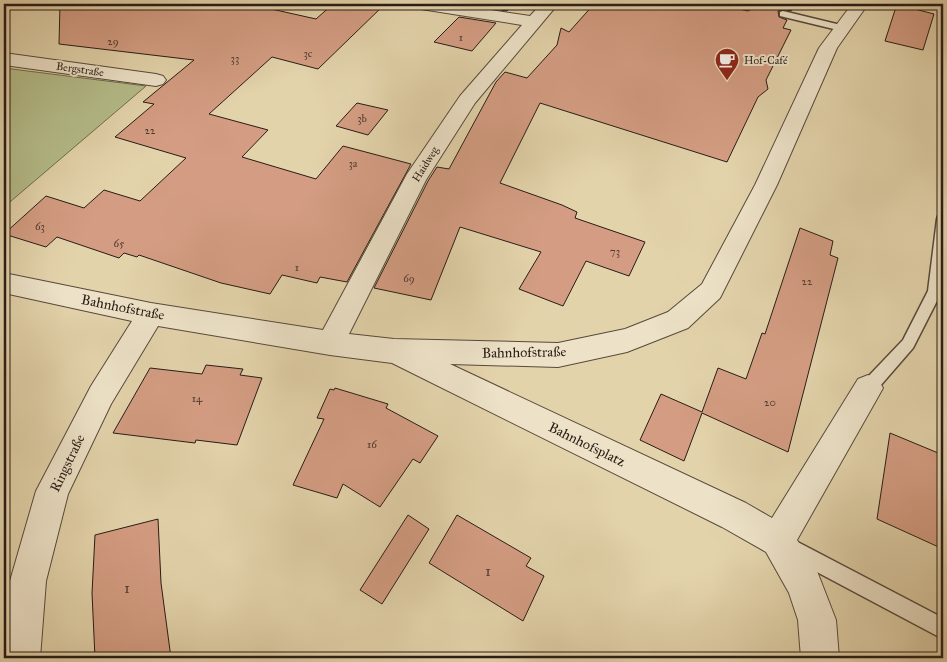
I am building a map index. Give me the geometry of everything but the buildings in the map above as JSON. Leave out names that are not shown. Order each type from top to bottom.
[{"type":"street","points":[[421,4],[534,22]]},
{"type":"street","name":"Haidweg","points":[[330,343],[415,179],[467,100],[550,4]]},
{"type":"street","name":"Bahnhofstraße","points":[[4,283],[151,314],[330,343],[394,351],[558,355],[627,340],[678,320],[711,291],[766,185],[828,48],[860,4]]},
{"type":"street","name":"Bergstraße","points":[[4,59],[156,80]]},
{"type":"street","name":"Ringstraße","points":[[21,658],[28,581],[52,491],[101,395],[151,314]]},
{"type":"street","name":"Bahnhofsplatz","points":[[394,351],[725,511],[778,540]]},
{"type":"street","points":[[820,658],[817,620],[804,584],[778,540],[868,388]]},
{"type":"lane","points":[[738,4],[748,6]]},
{"type":"lane","points":[[783,14],[842,28]]},
{"type":"lane","points":[[868,388],[908,344],[935,291],[943,219]]},
{"type":"lane","points":[[778,540],[943,629]]},
{"type":"green space","points":[[4,68],[146,86],[4,207]]},
{"type":"place","name":"Hof-Café","points":[[727,81]]}]
